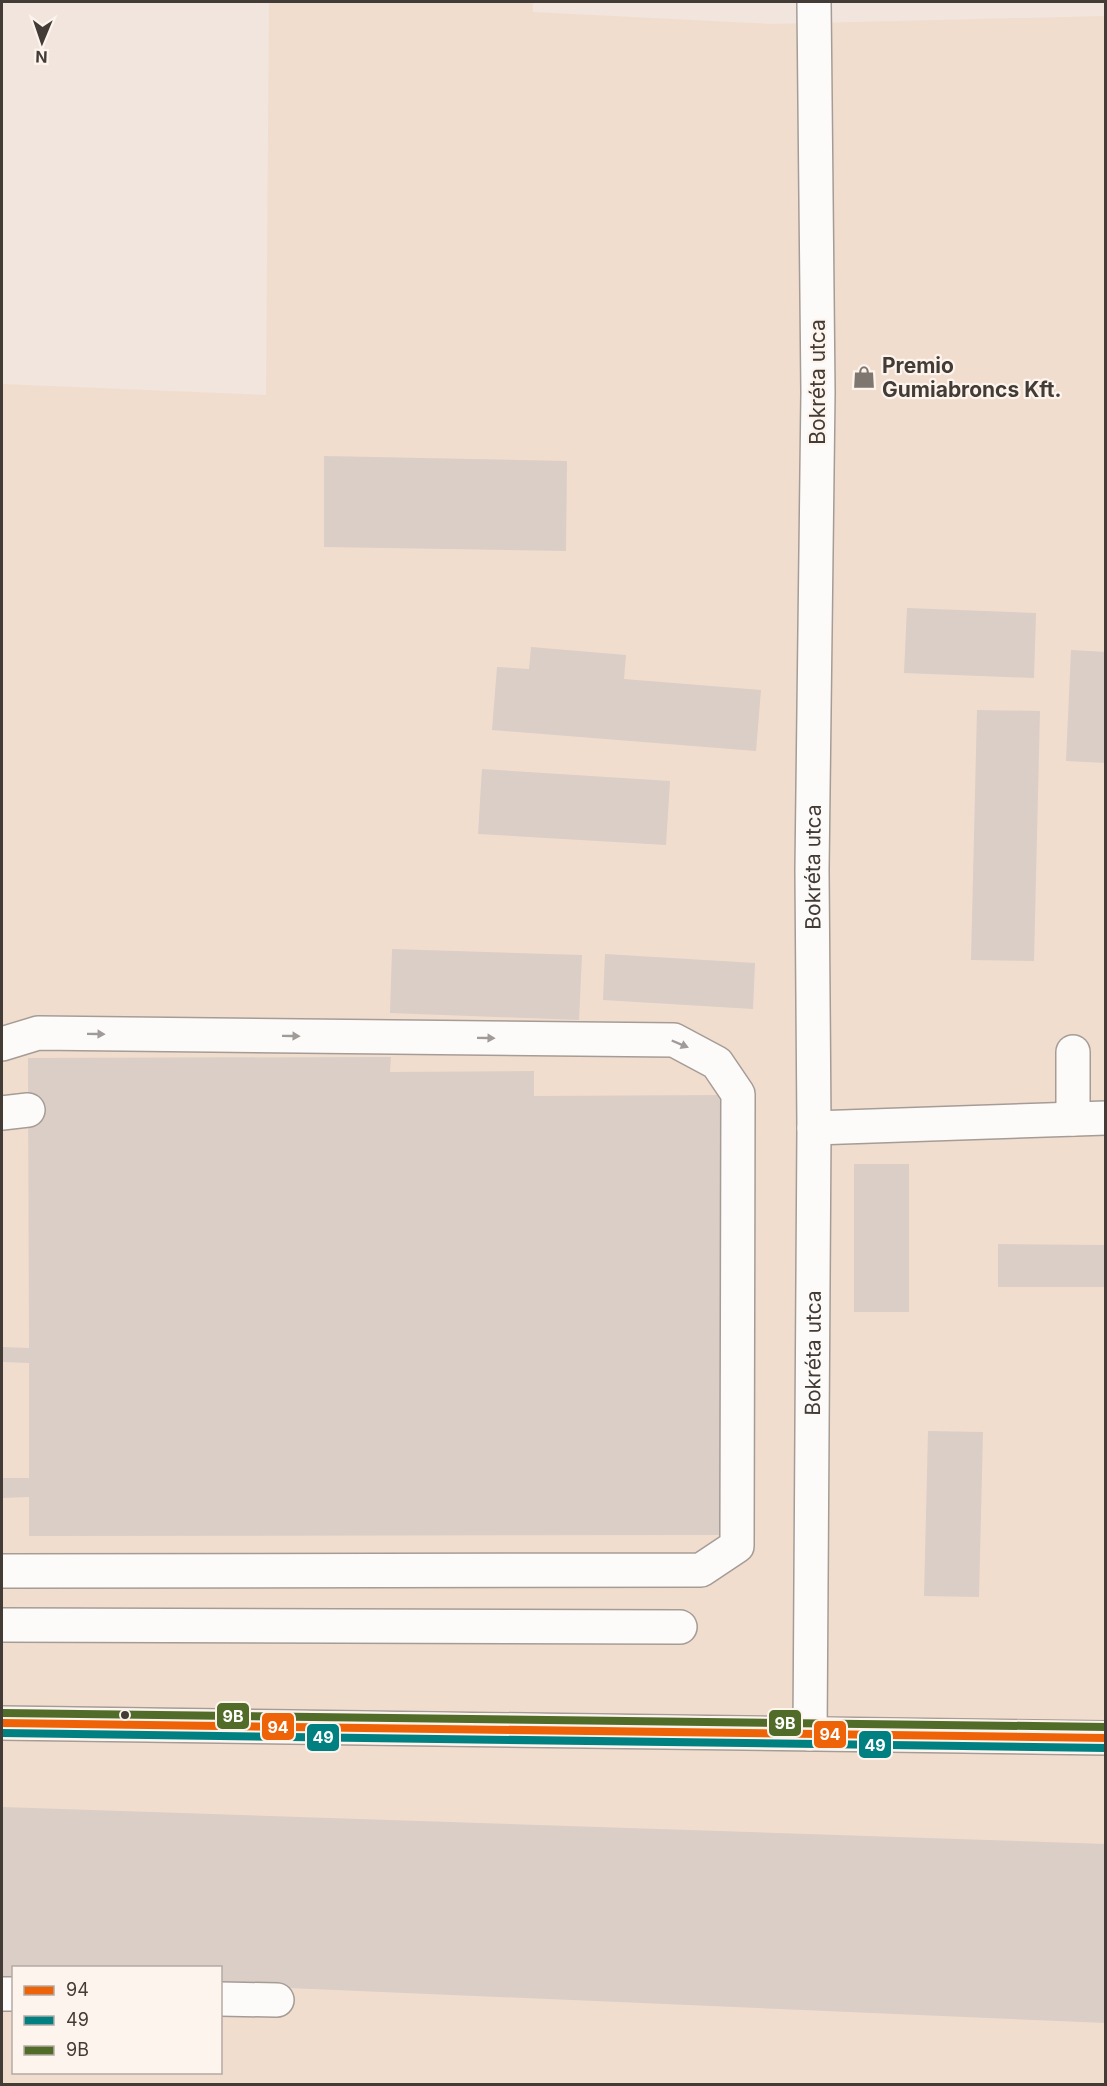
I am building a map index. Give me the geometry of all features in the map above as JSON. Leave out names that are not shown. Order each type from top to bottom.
[{"type":"street","name":"Bokréta utca","points":[[810,1734],[814,1128],[812,870],[818,404],[814,2]]},
{"type":"street","points":[[2,1044],[38,1033],[674,1040],[717,1063],[738,1094],[737,1546],[701,1570],[2,1571]]},
{"type":"street","points":[[1073,1052],[1073,1119]]},
{"type":"street","points":[[814,1128],[1106,1118]]},
{"type":"street","points":[[2,1625],[680,1627]]},
{"type":"street","points":[[2,1724],[1106,1738]]},
{"type":"street","points":[[222,1999],[277,2000]]},
{"type":"shaded area","points":[[269,2],[533,2],[533,12],[773,24],[1105,16],[1105,2084],[2,2084],[2,384],[266,395]]},
{"type":"building","points":[[324,456],[567,461],[566,551],[324,547]]},
{"type":"building","points":[[907,608],[1036,613],[1034,678],[904,673]]},
{"type":"building","points":[[531,647],[626,655],[624,679],[761,690],[756,751],[492,730],[497,667],[529,669]]},
{"type":"building","points":[[1071,650],[1106,652],[1106,763],[1066,761]]},
{"type":"building","points":[[977,710],[1040,711],[1034,961],[971,960]]},
{"type":"building","points":[[482,769],[670,781],[666,845],[478,834]]},
{"type":"building","points":[[392,949],[582,955],[579,1020],[390,1013]]},
{"type":"building","points":[[605,954],[755,963],[753,1009],[603,1000]]},
{"type":"building","points":[[391,1057],[390,1072],[534,1071],[534,1096],[723,1095],[724,1535],[29,1536],[29,1497],[2,1498],[2,1478],[29,1478],[29,1363],[2,1362],[2,1347],[29,1348],[28,1058]]},
{"type":"building","points":[[854,1164],[909,1164],[909,1312],[854,1312]]},
{"type":"building","points":[[998,1244],[1106,1245],[1106,1287],[998,1287]]},
{"type":"building","points":[[928,1431],[983,1432],[979,1597],[924,1596]]},
{"type":"building","points":[[2,1807],[1106,1844],[1106,2023],[222,1985],[222,1966],[12,1966],[12,1977],[2,1976]]},
{"type":"transit line","name":"9B","points":[[2,1713],[1106,1727]]},
{"type":"transit line","name":"94","points":[[2,1723],[1106,1738]]},
{"type":"transit line","name":"49","points":[[2,1733],[1106,1748]]},
{"type":"place","name":"Premio Gumiabroncs Kft.","points":[[864,377]]}]
